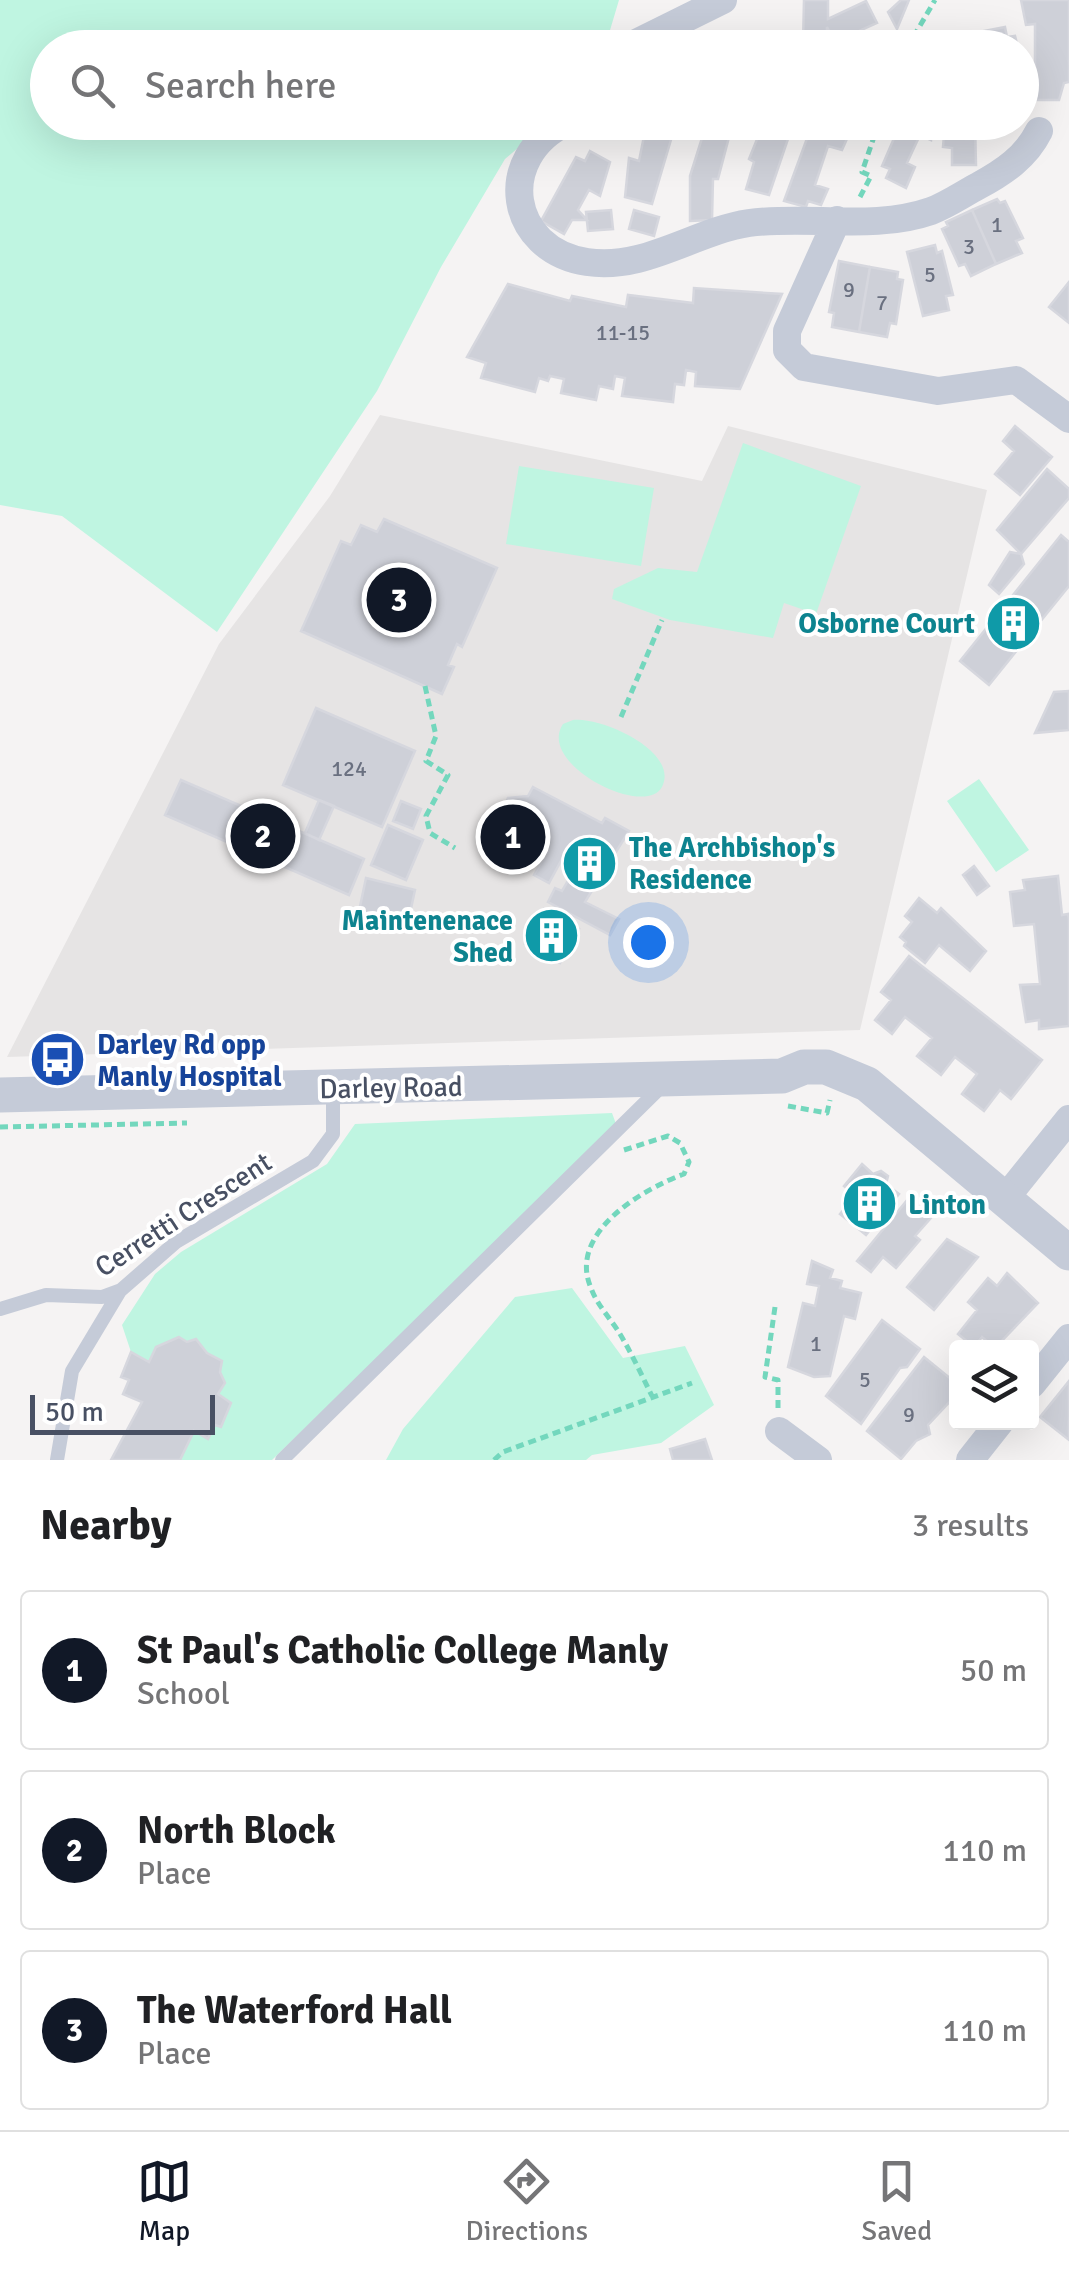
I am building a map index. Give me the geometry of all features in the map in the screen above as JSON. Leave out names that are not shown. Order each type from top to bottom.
[{"type":"street","points":[[663,30],[724,0]]},
{"type":"street","points":[[542,140],[532,147],[520,172],[518,195],[524,219],[540,243],[566,258],[592,263],[674,250],[747,224],[891,218],[931,211],[990,180],[1028,152],[1034,140]]},
{"type":"street","points":[[837,220],[787,331],[787,350],[804,367],[938,391],[1016,380],[1069,419]]},
{"type":"street","name":"Darley Road","points":[[0,1094],[782,1076],[850,1098],[885,1104],[1069,1254]]},
{"type":"street","points":[[1004,1201],[1069,1119]]},
{"type":"street","points":[[1039,1375],[1069,1338]]},
{"type":"street","points":[[970,1460],[994,1430]]},
{"type":"street","points":[[779,1431],[818,1460]]},
{"type":"lane","points":[[282,1460],[668,1079]]},
{"type":"lane","name":"Cerretti Crescent","points":[[0,1309],[46,1295],[102,1297],[120,1290],[176,1242],[313,1161],[333,1134],[333,1088]]},
{"type":"lane","points":[[57,1460],[72,1370],[120,1290]]},
{"type":"path","points":[[918,30],[935,0]]},
{"type":"path","points":[[837,220],[864,194],[870,176],[862,172],[873,140]]},
{"type":"path","points":[[621,717],[662,620]]},
{"type":"path","points":[[425,686],[436,736],[426,761],[448,775],[426,816],[430,833],[456,848]]},
{"type":"path","points":[[605,1144],[613,1154],[668,1136],[680,1143],[690,1162],[684,1174],[658,1184],[620,1209],[596,1236],[590,1254],[589,1286],[652,1396]]},
{"type":"path","points":[[774,1307],[765,1377],[778,1380],[779,1431]]},
{"type":"path","points":[[494,1460],[503,1452],[692,1382]]},
{"type":"shaded area","points":[[380,415],[702,481],[728,426],[987,490],[860,1030],[7,1057],[219,644],[330,496]]},
{"type":"green space","points":[[0,0],[619,0],[610,30],[30,30],[30,140],[527,140],[505,159],[441,267],[377,391],[217,632],[62,516],[0,505]]},
{"type":"green space","points":[[743,443],[861,486],[816,614],[784,603],[773,638],[670,620],[612,599],[614,589],[658,568],[697,572]]},
{"type":"green space","points":[[519,466],[654,488],[641,566],[506,544]]},
{"type":"green space","points":[[573,720],[618,730],[649,749],[664,774],[662,787],[652,795],[616,792],[578,770],[559,740],[563,724]]},
{"type":"green space","points":[[979,779],[1029,850],[996,872],[947,801]]},
{"type":"green space","points":[[612,1113],[616,1124],[608,1135],[272,1460],[180,1460],[194,1431],[208,1439],[215,1425],[221,1427],[231,1404],[218,1394],[225,1384],[220,1372],[222,1361],[207,1353],[197,1339],[187,1342],[178,1337],[156,1347],[149,1362],[131,1352],[122,1325],[155,1274],[181,1252],[327,1164],[355,1124]]},
{"type":"green space","points":[[572,1288],[623,1358],[685,1346],[714,1405],[661,1443],[592,1455],[586,1460],[386,1460],[403,1429],[515,1297]]},
{"type":"building","points":[[804,0],[828,0],[828,19],[866,1],[877,23],[862,30],[803,30]]},
{"type":"building","points":[[901,0],[909,0],[897,29],[888,12]]},
{"type":"building","points":[[1021,0],[1069,0],[1069,82],[1064,83],[1059,100],[1039,100],[1039,30],[1035,30],[1035,24],[1026,25]]},
{"type":"building","points":[[643,140],[671,140],[652,204],[625,197],[629,158],[639,161]]},
{"type":"building","points":[[701,140],[728,140],[718,179],[713,179],[712,220],[690,221],[690,176]]},
{"type":"building","points":[[757,140],[788,140],[769,195],[746,189],[754,162],[749,159]]},
{"type":"building","points":[[806,140],[846,140],[842,150],[828,146],[815,185],[828,189],[821,205],[808,201],[806,207],[784,201]]},
{"type":"building","points":[[893,140],[918,140],[907,163],[915,167],[906,188],[886,178],[890,169],[882,166]]},
{"type":"building","points":[[944,140],[975,140],[976,165],[952,165],[952,148],[943,147]]},
{"type":"building","points":[[590,151],[610,162],[600,196],[589,190],[578,210],[587,220],[572,220],[564,234],[541,221],[576,157],[585,161]]},
{"type":"building","points":[[997,199],[1000,203],[1005,201],[1023,238],[1016,241],[1022,253],[996,264],[972,210]]},
{"type":"building","points":[[611,210],[613,229],[588,231],[586,212]]},
{"type":"building","points":[[634,210],[659,217],[654,236],[629,229]]},
{"type":"building","points":[[972,210],[996,264],[971,276],[965,264],[959,266],[942,229],[948,226],[946,222]]},
{"type":"building","points":[[935,245],[937,253],[942,251],[953,295],[946,296],[949,310],[923,316],[907,252]]},
{"type":"building","points":[[839,261],[870,267],[859,332],[832,327],[834,313],[829,312]]},
{"type":"building","points":[[870,267],[898,272],[897,279],[903,280],[896,324],[890,323],[887,337],[859,332]]},
{"type":"building","points":[[1069,282],[1069,323],[1049,307]]},
{"type":"building","points":[[508,284],[570,301],[572,296],[626,307],[628,295],[693,303],[694,288],[782,294],[740,389],[695,386],[696,372],[686,370],[684,385],[675,384],[673,402],[622,396],[625,378],[615,376],[613,389],[599,386],[596,400],[561,393],[564,379],[550,376],[548,381],[539,378],[535,392],[481,378],[486,363],[467,357]]},
{"type":"building","points":[[1015,426],[1052,457],[1020,495],[995,474],[1014,451],[1003,441]]},
{"type":"building","points":[[1047,469],[1069,489],[1069,498],[1021,554],[997,530]]},
{"type":"building","points":[[384,519],[497,568],[462,647],[457,644],[448,665],[454,667],[442,694],[301,631],[341,541],[351,545],[361,525],[377,532]]},
{"type":"building","name":"Osborne Court","points":[[1061,535],[1069,542],[1069,586],[989,685],[960,661]]},
{"type":"building","points":[[1010,552],[1021,554],[1024,564],[999,594],[989,585]]},
{"type":"building","points":[[1069,691],[1069,730],[1035,733],[1054,692]]},
{"type":"building","points":[[316,708],[415,751],[382,827],[283,785]]},
{"type":"building","points":[[181,780],[364,859],[349,895],[165,815]]},
{"type":"building","name":"The Archbishop's Residence","points":[[533,787],[602,823],[605,818],[629,831],[585,902],[619,919],[610,935],[548,902],[555,888],[562,891],[576,867],[562,859],[549,883],[534,875],[548,850],[538,845],[543,836],[534,832],[531,838],[507,825],[502,811],[508,798],[528,796]]},
{"type":"building","points":[[319,800],[334,806],[319,840],[305,833]]},
{"type":"building","points":[[401,801],[421,809],[413,829],[393,821]]},
{"type":"building","points":[[388,825],[423,840],[406,880],[371,865]]},
{"type":"building","points":[[974,866],[989,886],[977,895],[963,875]]},
{"type":"building","points":[[1058,876],[1062,915],[1068,914],[1069,919],[1069,1026],[1039,1029],[1039,1020],[1026,1022],[1020,985],[1040,984],[1034,924],[1014,926],[1010,892],[1025,890],[1023,880]]},
{"type":"building","points":[[366,878],[415,890],[407,927],[358,916]]},
{"type":"building","points":[[919,898],[937,913],[941,908],[986,951],[970,971],[939,945],[925,963],[904,946],[906,942],[900,937],[912,922],[905,916]]},
{"type":"building","name":"Maintenenace Shed","points":[[544,909],[579,929],[560,963],[525,944]]},
{"type":"building","points":[[909,956],[1042,1060],[1011,1099],[1000,1090],[984,1111],[962,1094],[977,1074],[955,1057],[941,1075],[917,1056],[932,1038],[905,1017],[892,1034],[875,1020],[891,1000],[881,992]]},
{"type":"building","name":"Linton","points":[[862,1164],[873,1174],[881,1171],[888,1176],[886,1184],[899,1194],[866,1235],[840,1214],[855,1195],[844,1186]]},
{"type":"building","points":[[908,1199],[931,1218],[915,1236],[920,1240],[896,1268],[883,1257],[871,1272],[857,1261]]},
{"type":"building","points":[[947,1239],[978,1257],[934,1310],[907,1287]]},
{"type":"building","points":[[812,1261],[833,1270],[830,1278],[842,1281],[840,1288],[861,1293],[855,1319],[844,1316],[830,1376],[814,1377],[788,1367],[803,1303],[815,1306],[819,1286],[807,1284]]},
{"type":"building","points":[[1007,1273],[1038,1303],[1003,1340],[965,1340],[958,1334],[977,1310],[968,1302],[988,1278],[997,1286]]},
{"type":"building","points":[[882,1320],[920,1349],[907,1367],[900,1368],[861,1424],[826,1396]]},
{"type":"building","points":[[179,1337],[187,1342],[196,1339],[207,1353],[222,1361],[220,1372],[225,1383],[218,1394],[231,1403],[221,1427],[215,1425],[208,1439],[194,1431],[180,1460],[111,1460],[142,1402],[123,1394],[129,1380],[121,1377],[131,1352],[149,1362],[156,1347]]},
{"type":"building","points":[[924,1357],[949,1377],[949,1402],[928,1425],[930,1434],[916,1441],[901,1459],[867,1431]]},
{"type":"building","points":[[1069,1381],[1069,1440],[1040,1417]]},
{"type":"building","points":[[705,1439],[712,1460],[673,1460],[670,1449]]},
{"type":"place","name":"The Waterford Hall","points":[[399,600]]},
{"type":"place","name":"Osborne Court","points":[[1014,623]]},
{"type":"place","name":"North Block","points":[[263,836]]},
{"type":"place","name":"St Paul's Catholic College Manly","points":[[513,837]]},
{"type":"place","name":"The Archbishop's Residence","points":[[590,863]]},
{"type":"place","name":"Maintenenace Shed","points":[[552,936]]},
{"type":"place","name":"Darley Rd opp Manly Hospital","points":[[58,1060]]},
{"type":"place","name":"Linton","points":[[869,1204]]}]
